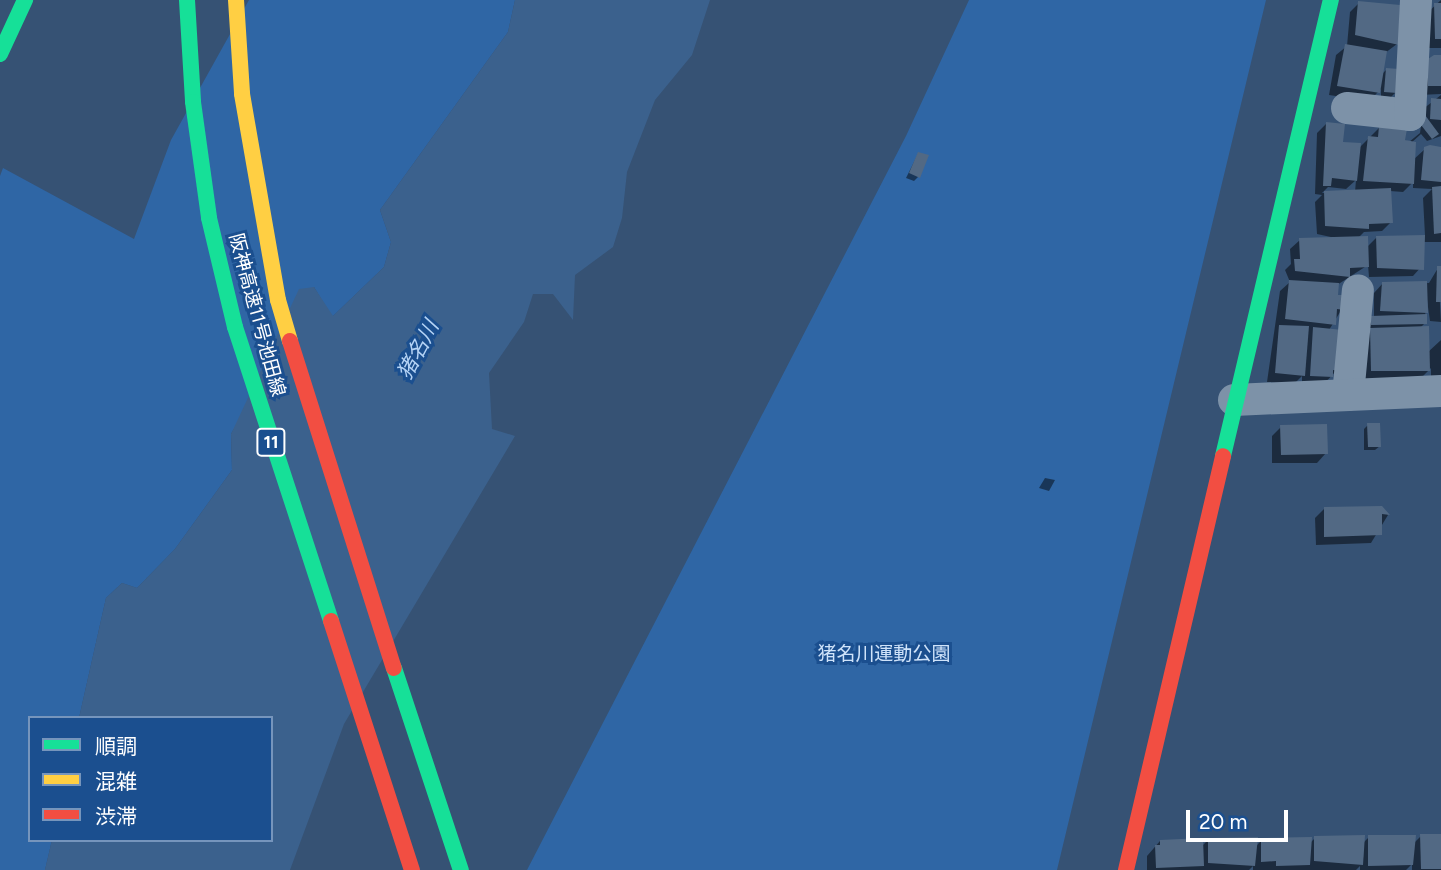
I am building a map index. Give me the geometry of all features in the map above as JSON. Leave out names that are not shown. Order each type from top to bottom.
[{"type":"main road","points":[[0,54],[25,0]]},
{"type":"main road","name":"阪神高速11号池田線","points":[[187,0],[193,102],[209,218],[235,327],[412,870]]},
{"type":"main road","name":"阪神高速11号池田線","points":[[236,0],[242,94],[278,300],[308,405],[461,870]]},
{"type":"main road","points":[[1126,870],[1234,400],[1331,0]]},
{"type":"street","points":[[1346,108],[1410,115],[1416,0]]},
{"type":"street","points":[[1348,395],[1358,290]]},
{"type":"street","points":[[1234,400],[1441,391]]},
{"type":"green space","points":[[249,0],[515,0],[508,32],[380,210],[391,242],[384,267],[332,317],[314,287],[231,434],[232,470],[175,549],[137,588],[122,583],[106,598],[79,716],[28,716],[28,842],[52,842],[45,870],[0,870],[0,176],[3,168],[134,239],[171,140]]},
{"type":"green space","name":"猪名川運動公園","points":[[969,0],[1266,0],[1057,870],[527,870],[906,136]]},
{"type":"water","name":"猪名川","points":[[515,0],[710,0],[692,55],[655,100],[627,172],[622,218],[613,247],[575,275],[573,320],[553,294],[533,294],[524,322],[489,373],[492,429],[515,436],[344,724],[290,870],[45,870],[52,842],[273,842],[273,716],[79,716],[106,598],[122,583],[137,588],[175,549],[232,470],[231,434],[299,289],[314,287],[333,316],[384,267],[391,242],[380,210],[508,32]]},
{"type":"building","points":[[1358,1],[1400,5],[1399,45],[1355,35]]},
{"type":"building","points":[[1434,3],[1441,3],[1441,39],[1435,39]]},
{"type":"building","points":[[1345,44],[1387,51],[1380,93],[1337,86]]},
{"type":"building","points":[[1441,55],[1441,86],[1428,86],[1428,59]]},
{"type":"building","points":[[1386,68],[1399,69],[1397,93],[1384,92]]},
{"type":"building","points":[[1431,98],[1441,99],[1441,120],[1430,119]]},
{"type":"building","points":[[1422,111],[1439,134],[1432,139],[1421,125]]},
{"type":"building","points":[[1326,122],[1345,124],[1343,142],[1361,143],[1357,181],[1332,178],[1331,186],[1323,186]]},
{"type":"building","points":[[1379,126],[1407,129],[1405,140],[1416,142],[1414,184],[1363,181],[1368,136],[1378,137]]},
{"type":"building","points":[[1424,147],[1441,147],[1441,182],[1421,180]]},
{"type":"building","points":[[918,152],[929,155],[920,178],[909,173]]},
{"type":"building","points":[[1441,186],[1441,233],[1434,234],[1432,187]]},
{"type":"building","points":[[1391,188],[1393,223],[1369,224],[1369,229],[1325,226],[1324,191]]},
{"type":"building","points":[[1425,235],[1424,270],[1377,268],[1376,236]]},
{"type":"building","points":[[1368,236],[1369,267],[1350,268],[1350,277],[1295,271],[1294,259],[1300,259],[1299,238]]},
{"type":"building","points":[[1437,266],[1441,266],[1441,302],[1436,302]]},
{"type":"building","points":[[1289,280],[1339,283],[1338,295],[1345,295],[1344,310],[1337,309],[1336,325],[1285,319]]},
{"type":"building","points":[[1427,281],[1428,313],[1380,311],[1382,282]]},
{"type":"building","points":[[1427,314],[1427,324],[1371,325],[1371,316]]},
{"type":"building","points":[[1279,325],[1309,326],[1305,376],[1275,373]]},
{"type":"building","points":[[1429,326],[1430,371],[1371,371],[1370,328]]},
{"type":"building","points":[[1313,327],[1343,330],[1339,371],[1333,370],[1333,377],[1310,376]]},
{"type":"building","points":[[1367,423],[1380,423],[1381,447],[1368,447]]},
{"type":"building","points":[[1327,424],[1328,454],[1281,455],[1280,425]]},
{"type":"building","points":[[1382,506],[1390,515],[1382,514],[1382,535],[1324,537],[1324,507]]},
{"type":"building","points":[[1420,834],[1441,834],[1441,869],[1421,869]]},
{"type":"building","points":[[1365,835],[1363,865],[1314,861],[1314,836]]},
{"type":"building","points":[[1368,835],[1416,835],[1413,865],[1368,866]]},
{"type":"building","points":[[1258,837],[1255,866],[1208,863],[1208,838]]},
{"type":"building","points":[[1312,837],[1310,865],[1276,866],[1276,861],[1261,862],[1261,838]]},
{"type":"building","points":[[1203,838],[1204,866],[1156,868],[1155,845],[1160,845],[1160,840]]},
{"type":"traffic: fast","points":[[0,54],[25,0]]},
{"type":"traffic: fast","points":[[187,0],[193,102],[209,218],[235,327],[331,621]]},
{"type":"traffic: fast","points":[[1223,456],[1331,0]]},
{"type":"traffic: fast","points":[[394,668],[461,870]]},
{"type":"traffic: slow","points":[[236,0],[242,94],[278,300],[290,341]]},
{"type":"traffic: jam","points":[[290,341],[394,668]]},
{"type":"traffic: jam","points":[[1126,870],[1223,456]]},
{"type":"traffic: jam","points":[[331,621],[412,870]]}]
